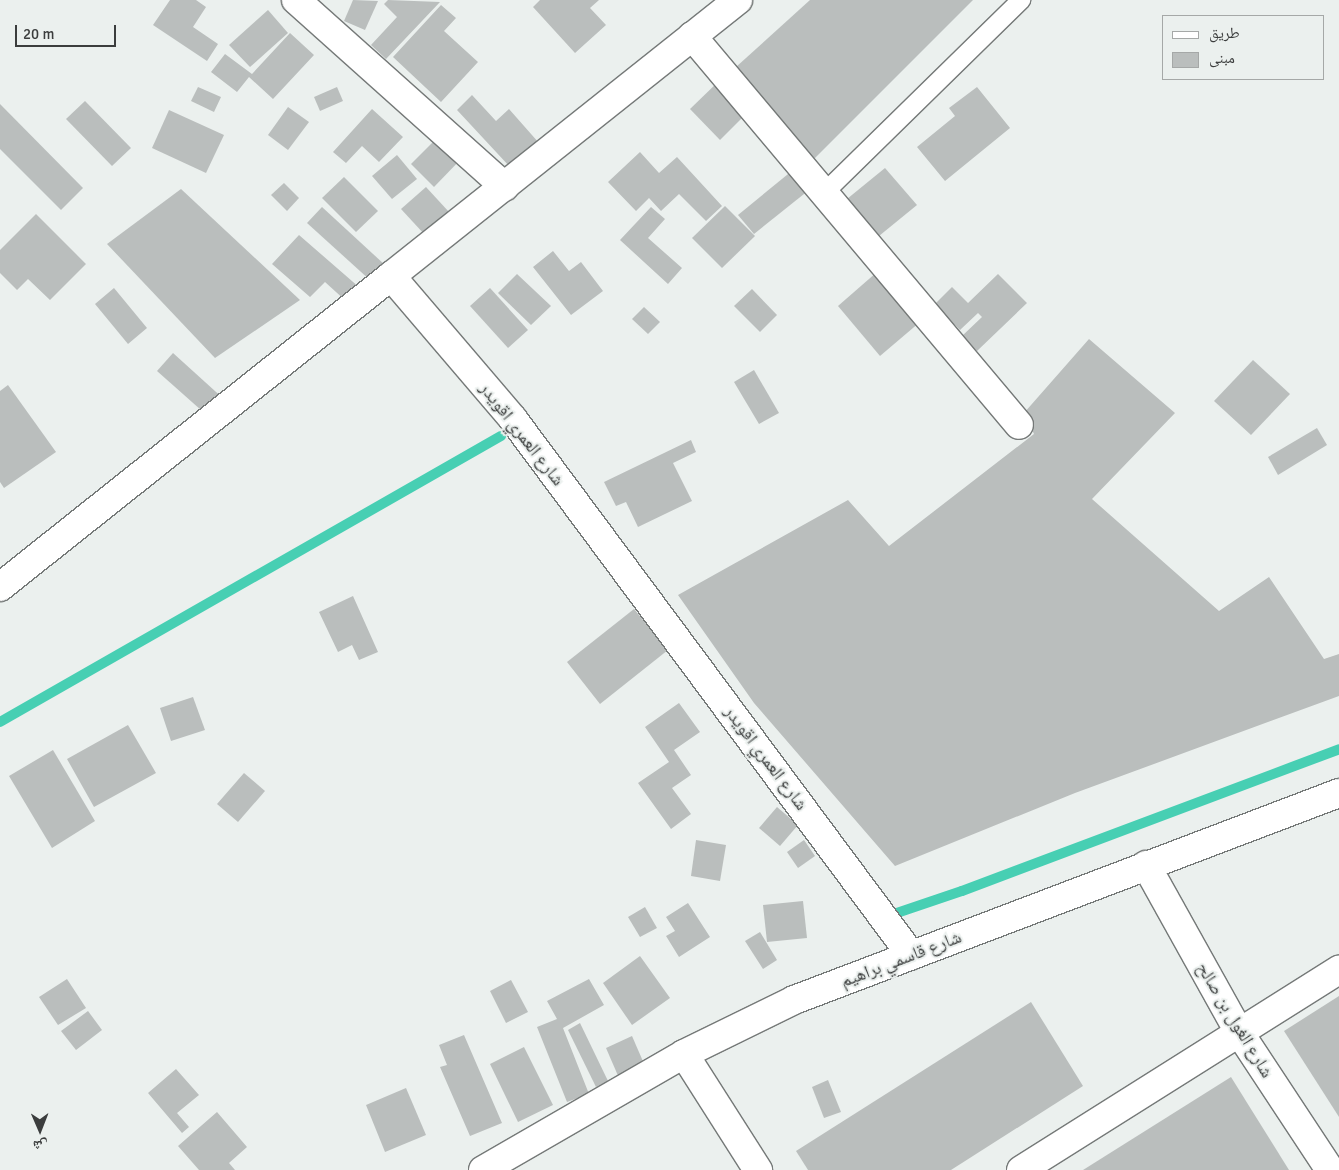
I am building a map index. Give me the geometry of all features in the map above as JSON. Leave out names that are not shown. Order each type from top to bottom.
[{"type":"street","points":[[296,0],[505,187]]},
{"type":"street","points":[[0,587],[738,0]]},
{"type":"street","points":[[692,36],[822,195],[1019,425]]},
{"type":"street","name":"شارع العمري اقويدر","points":[[391,276],[514,419],[911,955]]},
{"type":"street","name":"شارع قاسمي براهيم","points":[[484,1170],[684,1054],[794,1000],[1339,793]]},
{"type":"street","name":"شارع الغول بن صالح","points":[[1146,865],[1239,1032],[1330,1170]]},
{"type":"street","points":[[1021,1170],[1339,970]]},
{"type":"street","points":[[684,1054],[758,1170]]},
{"type":"lane","points":[[822,195],[1021,0]]},
{"type":"building","points":[[170,0],[196,0],[206,7],[193,27],[218,44],[207,61],[153,25]]},
{"type":"building","points":[[353,0],[378,1],[365,30],[344,21]]},
{"type":"building","points":[[388,0],[440,2],[386,59],[371,45],[397,17],[384,4]]},
{"type":"building","points":[[540,0],[599,0],[590,8],[606,25],[575,53],[533,7]]},
{"type":"building","points":[[810,0],[973,0],[814,159],[736,67]]},
{"type":"building","points":[[441,5],[456,18],[444,31],[478,62],[441,102],[393,57]]},
{"type":"building","points":[[268,10],[288,33],[250,67],[229,45]]},
{"type":"building","points":[[290,33],[314,55],[273,99],[249,77],[237,92],[211,72],[225,54],[252,74]]},
{"type":"building","points":[[721,79],[750,110],[720,140],[690,109]]},
{"type":"building","points":[[198,87],[221,97],[214,112],[191,101]]},
{"type":"building","points":[[337,87],[343,101],[320,111],[314,97]]},
{"type":"building","points":[[977,87],[1010,128],[945,181],[917,147],[955,116],[949,108]]},
{"type":"building","points":[[472,95],[496,121],[509,109],[539,143],[511,168],[457,110]]},
{"type":"building","points":[[85,101],[131,148],[112,166],[66,119]]},
{"type":"building","points":[[0,104],[83,188],[61,210],[0,149]]},
{"type":"building","points":[[288,107],[309,122],[288,150],[268,135]]},
{"type":"building","points":[[372,109],[403,137],[379,162],[362,146],[346,163],[333,152]]},
{"type":"building","points":[[169,110],[224,135],[206,173],[152,148]]},
{"type":"building","points":[[440,135],[463,157],[434,187],[411,164]]},
{"type":"building","points":[[640,152],[659,173],[677,157],[722,206],[706,221],[679,194],[661,211],[649,198],[636,211],[608,182]]},
{"type":"building","points":[[397,155],[417,179],[392,199],[372,176]]},
{"type":"building","points":[[885,168],[917,205],[879,236],[847,199]]},
{"type":"building","points":[[793,170],[809,190],[754,234],[738,215]]},
{"type":"building","points":[[344,177],[378,211],[356,232],[322,198]]},
{"type":"building","points":[[284,183],[299,198],[287,211],[271,195]]},
{"type":"building","points":[[426,187],[449,212],[425,235],[401,209]]},
{"type":"building","points":[[181,189],[300,300],[215,358],[107,244]]},
{"type":"building","points":[[725,206],[755,236],[722,268],[692,238]]},
{"type":"building","points":[[322,207],[385,265],[371,281],[307,223]]},
{"type":"building","points":[[651,207],[665,219],[648,238],[682,268],[668,284],[620,240]]},
{"type":"building","points":[[36,214],[86,264],[50,300],[28,279],[17,290],[0,273],[0,250]]},
{"type":"building","points":[[299,235],[360,288],[347,302],[325,282],[310,297],[272,264]]},
{"type":"building","points":[[553,251],[569,271],[581,262],[603,291],[571,315],[533,267]]},
{"type":"building","points":[[877,272],[920,322],[880,356],[838,306]]},
{"type":"building","points":[[517,274],[551,306],[531,325],[498,293]]},
{"type":"building","points":[[998,274],[1027,303],[977,351],[962,336],[982,317],[978,313],[960,330],[935,304],[952,287],[968,303]]},
{"type":"building","points":[[114,288],[147,328],[128,344],[95,304]]},
{"type":"building","points":[[490,288],[528,330],[508,348],[470,306]]},
{"type":"building","points":[[752,289],[777,315],[760,332],[734,306]]},
{"type":"building","points":[[644,307],[660,322],[648,334],[632,319]]},
{"type":"building","points":[[1089,339],[1175,413],[1092,499],[1219,611],[1269,577],[1324,659],[1339,654],[1339,696],[1075,793],[895,866],[754,703],[678,595],[848,500],[889,546],[1034,434],[1024,413]]},
{"type":"building","points":[[173,353],[226,401],[210,418],[157,371]]},
{"type":"building","points":[[1253,360],[1290,394],[1251,435],[1214,401]]},
{"type":"building","points":[[754,370],[779,413],[759,424],[734,382]]},
{"type":"building","points":[[8,385],[56,452],[4,488],[0,482],[0,391]]},
{"type":"building","points":[[1317,428],[1327,445],[1278,475],[1268,457]]},
{"type":"building","points":[[691,440],[696,452],[673,463],[692,501],[638,527],[626,502],[616,506],[604,482]]},
{"type":"building","points":[[353,596],[378,652],[359,660],[352,645],[338,652],[319,612]]},
{"type":"building","points":[[634,609],[668,650],[600,704],[567,662]]},
{"type":"building","points":[[193,697],[205,730],[171,741],[160,708]]},
{"type":"building","points":[[679,703],[700,732],[674,750],[691,775],[672,788],[691,814],[671,829],[638,783],[669,762],[645,727]]},
{"type":"building","points":[[128,725],[156,773],[94,807],[67,759]]},
{"type":"building","points":[[53,750],[95,821],[52,848],[9,776]]},
{"type":"building","points":[[244,773],[265,791],[238,822],[217,804]]},
{"type":"building","points":[[777,807],[798,825],[780,846],[759,828]]},
{"type":"building","points":[[696,840],[726,845],[720,881],[691,876]]},
{"type":"building","points":[[804,840],[815,856],[798,868],[787,852]]},
{"type":"building","points":[[803,901],[807,938],[767,942],[763,905]]},
{"type":"building","points":[[688,903],[710,937],[679,957],[666,936],[675,931],[666,917]]},
{"type":"building","points":[[645,907],[657,928],[640,937],[628,917]]},
{"type":"building","points":[[760,932],[777,960],[763,969],[745,941]]},
{"type":"building","points":[[640,956],[670,998],[632,1025],[603,983]]},
{"type":"building","points":[[67,979],[86,1008],[58,1025],[39,997]]},
{"type":"building","points":[[589,979],[604,1005],[563,1028],[589,1094],[567,1102],[537,1027],[557,1019],[547,1001]]},
{"type":"building","points":[[511,980],[528,1012],[506,1023],[490,991]]},
{"type":"building","points":[[1339,996],[1339,1117],[1284,1031]]},
{"type":"building","points":[[1031,1002],[1083,1086],[951,1170],[808,1170],[796,1151]]},
{"type":"building","points":[[88,1011],[102,1030],[76,1050],[61,1031]]},
{"type":"building","points":[[580,1023],[608,1081],[596,1087],[568,1030]]},
{"type":"building","points":[[464,1035],[502,1123],[470,1136],[440,1067],[447,1065],[439,1045]]},
{"type":"building","points":[[632,1036],[645,1066],[619,1078],[606,1048]]},
{"type":"building","points":[[524,1047],[553,1105],[518,1122],[490,1064]]},
{"type":"building","points":[[176,1069],[199,1095],[177,1113],[189,1127],[182,1133],[148,1093]]},
{"type":"building","points":[[1231,1077],[1289,1170],[1083,1170]]},
{"type":"building","points":[[828,1080],[841,1112],[824,1118],[812,1087]]},
{"type":"building","points":[[406,1088],[426,1135],[385,1152],[366,1105]]},
{"type":"building","points":[[217,1112],[247,1147],[229,1163],[235,1170],[199,1170],[178,1146]]},
{"type":"waterway","points":[[0,722],[501,436]]},
{"type":"waterway","points":[[885,917],[962,891],[1339,749]]}]
